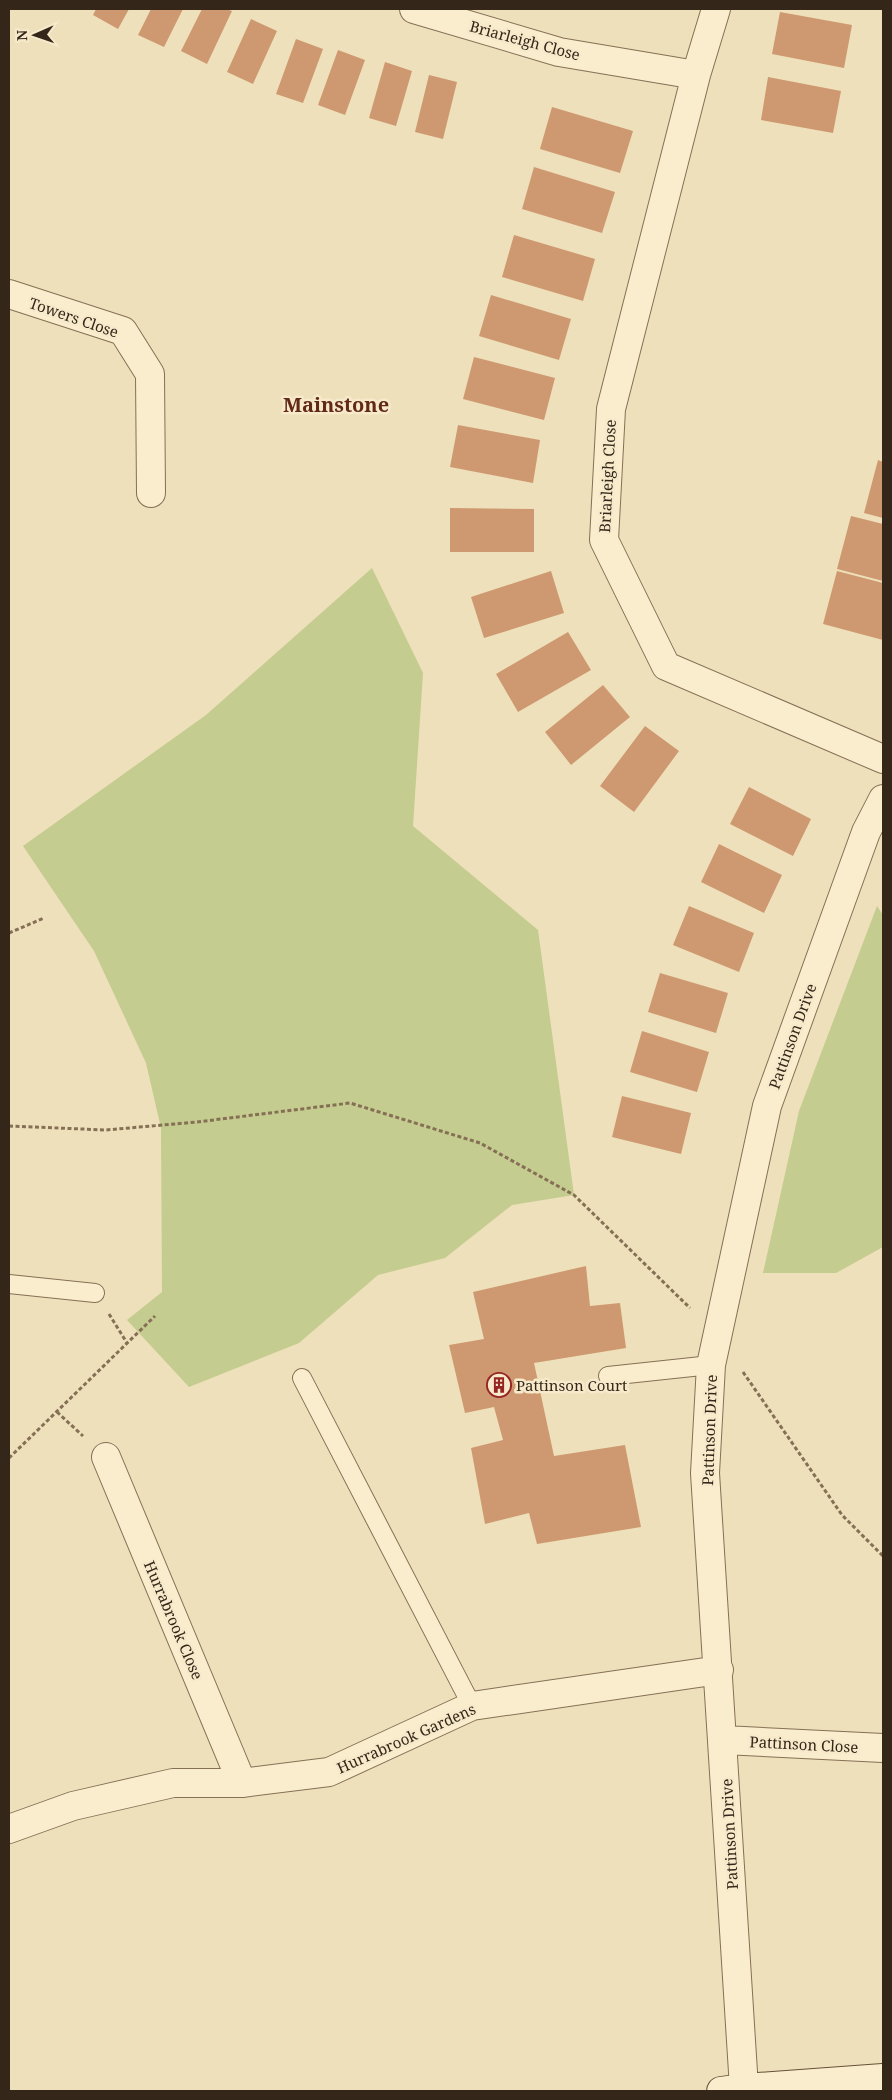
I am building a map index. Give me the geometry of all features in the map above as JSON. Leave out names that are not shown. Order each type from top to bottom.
[{"type":"street","name":"Briarleigh Close","points":[[414,9],[559,52],[696,76]]},
{"type":"street","name":"Briarleigh Close","points":[[716,9],[696,76],[611,409],[604,540],[666,666],[883,759]]},
{"type":"street","name":"Towers Close","points":[[9,294],[123,331],[150,374],[151,493]]},
{"type":"street","name":"Pattinson Drive","points":[[733,2089],[724,1740],[705,1473],[711,1365],[767,1106],[866,832],[882,806]]},
{"type":"street","name":"Hurrabrook Close","points":[[106,1457],[242,1783]]},
{"type":"street","name":"Hurrabrook Gardens","points":[[9,1829],[73,1806],[173,1783],[242,1783],[329,1772],[472,1706],[719,1670]]},
{"type":"street","name":"Pattinson Close","points":[[724,1740],[883,1748]]},
{"type":"street","points":[[733,2089],[883,2078]]},
{"type":"lane","points":[[9,1284],[95,1293]]},
{"type":"lane","points":[[608,1376],[711,1365]]},
{"type":"lane","points":[[302,1378],[472,1706]]},
{"type":"path","points":[[9,932],[44,918]]},
{"type":"path","points":[[9,1126],[106,1130],[197,1122],[350,1103],[480,1143],[574,1195],[717,1334],[842,1515],[883,1556]]},
{"type":"path","points":[[95,1293],[127,1344]]},
{"type":"path","points":[[9,1458],[155,1316]]},
{"type":"green space","points":[[372,568],[423,673],[413,826],[538,930],[574,1195],[512,1205],[445,1258],[378,1275],[299,1343],[189,1387],[127,1320],[162,1292],[161,1128],[146,1063],[94,951],[23,846],[206,715]]},
{"type":"green space","points":[[877,906],[883,915],[883,1247],[836,1273],[763,1273],[799,1111]]},
{"type":"building","points":[[96,9],[129,9],[118,29],[93,15]]},
{"type":"building","points":[[151,9],[183,9],[164,47],[138,35]]},
{"type":"building","points":[[202,9],[226,9],[232,11],[207,64],[181,51]]},
{"type":"building","points":[[780,12],[852,25],[844,68],[772,54]]},
{"type":"building","points":[[251,19],[277,31],[253,84],[227,72]]},
{"type":"building","points":[[296,39],[323,49],[303,103],[276,94]]},
{"type":"building","points":[[338,50],[365,60],[345,115],[318,105]]},
{"type":"building","points":[[385,62],[412,71],[396,126],[369,118]]},
{"type":"building","points":[[429,75],[457,82],[443,139],[415,132]]},
{"type":"building","points":[[768,77],[841,91],[833,133],[761,120]]},
{"type":"building","points":[[552,107],[633,131],[620,173],[540,149]]},
{"type":"building","points":[[534,167],[615,192],[602,233],[522,209]]},
{"type":"building","points":[[514,235],[595,259],[583,301],[502,277]]},
{"type":"building","points":[[491,295],[571,319],[559,360],[479,336]]},
{"type":"building","points":[[474,357],[555,378],[544,420],[463,399]]},
{"type":"building","points":[[458,425],[540,440],[533,483],[450,467]]},
{"type":"building","points":[[878,460],[883,462],[883,518],[864,513]]},
{"type":"building","points":[[450,508],[534,509],[534,552],[450,552]]},
{"type":"building","points":[[851,516],[883,524],[883,581],[837,569]]},
{"type":"building","points":[[551,571],[564,613],[484,638],[471,597]]},
{"type":"building","points":[[837,571],[883,583],[883,640],[823,624]]},
{"type":"building","points":[[568,632],[591,670],[518,712],[496,674]]},
{"type":"building","points":[[603,685],[630,717],[571,765],[545,732]]},
{"type":"building","points":[[645,726],[679,751],[634,812],[600,786]]},
{"type":"building","points":[[749,787],[811,819],[793,856],[730,824]]},
{"type":"building","points":[[719,844],[782,875],[764,913],[701,882]]},
{"type":"building","points":[[689,906],[754,933],[739,972],[673,945]]},
{"type":"building","points":[[660,973],[728,993],[716,1033],[648,1012]]},
{"type":"building","points":[[642,1031],[709,1052],[697,1092],[630,1072]]},
{"type":"building","points":[[622,1096],[691,1113],[681,1154],[612,1137]]},
{"type":"building","name":"Pattinson Court","points":[[586,1266],[590,1306],[620,1303],[626,1348],[534,1363],[554,1456],[625,1445],[641,1527],[537,1544],[529,1513],[485,1524],[471,1448],[503,1440],[494,1407],[465,1413],[449,1345],[484,1339],[473,1292]]},
{"type":"place","name":"Pattinson Court","points":[[499,1385]]},
{"type":"district","name":"Mainstone","points":[[336,404]]}]
